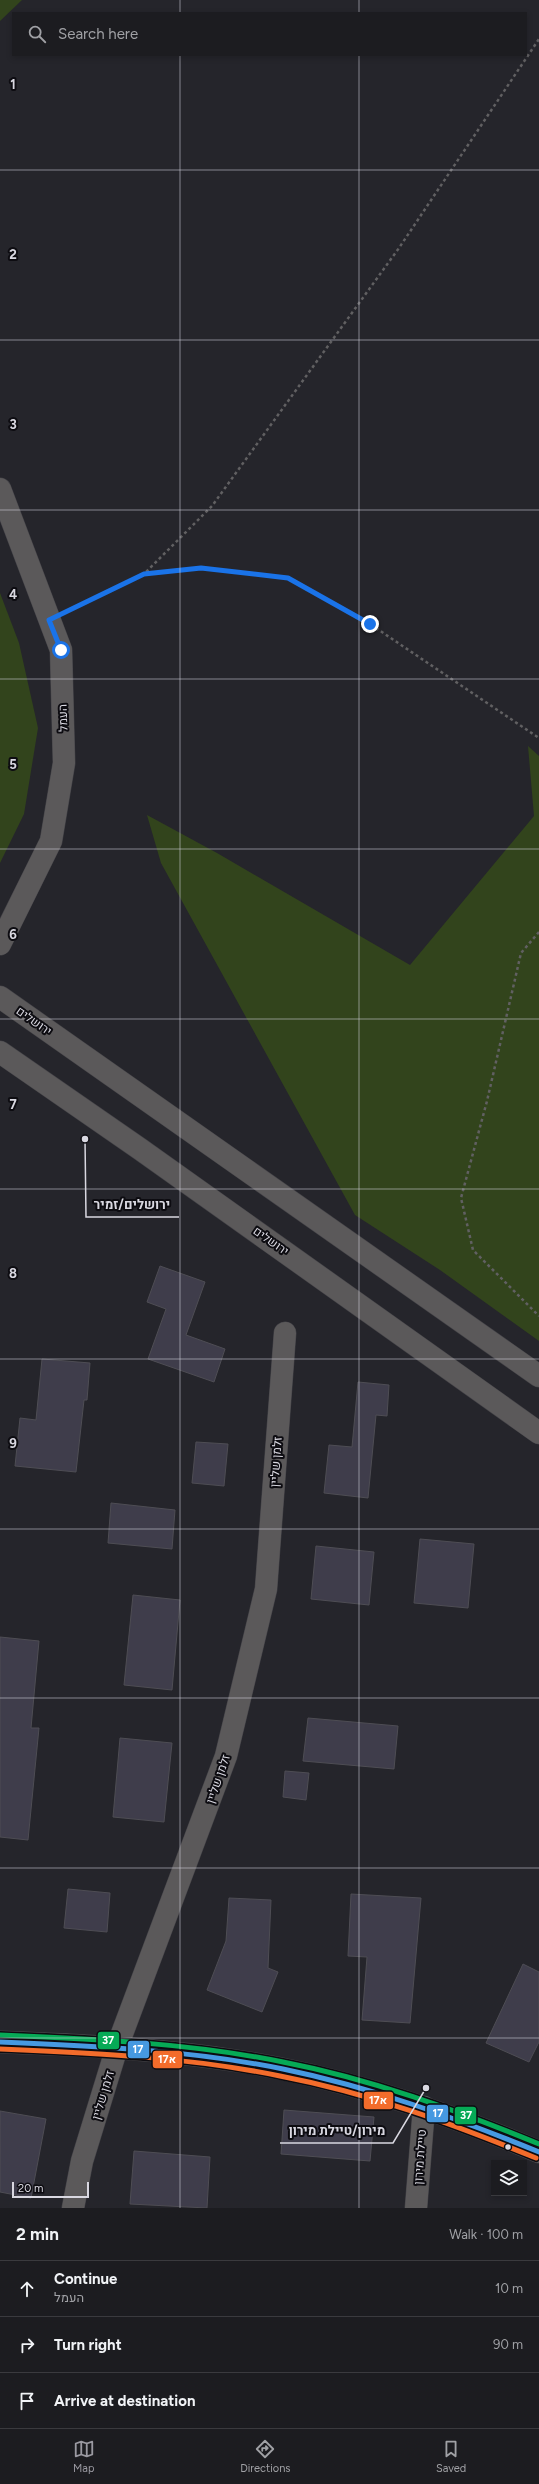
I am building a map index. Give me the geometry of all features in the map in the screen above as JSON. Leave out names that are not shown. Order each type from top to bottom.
[{"type":"street","name":"העמל","points":[[0,489],[61,650],[64,763],[51,841],[0,944]]},
{"type":"street","name":"ירושלים","points":[[0,997],[539,1376]]},
{"type":"street","name":"ירושלים","points":[[0,1052],[140,1149],[539,1433]]},
{"type":"street","name":"זלמן שליין","points":[[73,2208],[82,2161],[118,2047],[226,1756],[266,1589],[285,1333]]},
{"type":"street","points":[[0,2042],[118,2047],[244,2062],[326,2078],[424,2107],[539,2152]]},
{"type":"street","name":"טיילת מירון","points":[[416,2208],[424,2107]]},
{"type":"path","points":[[49,620],[144,574],[212,506],[399,248],[539,39]]},
{"type":"path","points":[[144,574],[201,568],[288,578],[370,624],[539,738]]},
{"type":"path","points":[[539,932],[521,953],[487,1101],[461,1198],[473,1250],[539,1316]]},
{"type":"green space","points":[[0,0],[22,0],[0,21]]},
{"type":"green space","points":[[0,593],[19,643],[38,728],[24,814],[0,863]]},
{"type":"green space","points":[[528,746],[539,756],[539,1341],[440,1270],[355,1215],[161,863],[147,815],[217,853],[410,965],[534,816]]},
{"type":"building","points":[[160,1266],[205,1282],[186,1335],[225,1349],[214,1382],[148,1359],[166,1309],[147,1302]]},
{"type":"building","points":[[42,1359],[90,1363],[87,1400],[84,1400],[76,1472],[15,1466],[20,1418],[36,1420]]},
{"type":"building","points":[[358,1382],[389,1385],[387,1416],[376,1415],[368,1498],[324,1493],[329,1445],[352,1447]]},
{"type":"building","points":[[196,1442],[228,1444],[224,1486],[192,1483]]},
{"type":"building","points":[[111,1503],[175,1510],[172,1549],[108,1543]]},
{"type":"building","points":[[420,1539],[474,1544],[468,1608],[414,1603]]},
{"type":"building","points":[[316,1546],[374,1552],[369,1605],[311,1599]]},
{"type":"building","points":[[133,1595],[180,1600],[172,1690],[124,1685]]},
{"type":"building","points":[[0,1637],[39,1641],[31,1728],[39,1728],[28,1840],[0,1837]]},
{"type":"building","points":[[308,1718],[398,1726],[394,1769],[303,1761]]},
{"type":"building","points":[[120,1738],[172,1743],[164,1822],[113,1817]]},
{"type":"building","points":[[285,1771],[309,1773],[306,1800],[283,1797]]},
{"type":"building","points":[[68,1889],[110,1893],[107,1932],[64,1928]]},
{"type":"building","points":[[351,1894],[421,1898],[410,2023],[362,2020],[367,1957],[348,1956]]},
{"type":"building","points":[[229,1898],[271,1900],[268,1968],[278,1972],[262,2012],[207,1990],[226,1941]]},
{"type":"building","points":[[523,1964],[539,1972],[539,2042],[529,2062],[486,2043]]},
{"type":"building","points":[[284,2110],[374,2117],[370,2161],[281,2154]]},
{"type":"building","points":[[0,2111],[46,2119],[31,2198],[0,2192]]},
{"type":"building","points":[[134,2151],[210,2157],[207,2208],[130,2204]]},
{"type":"transit line","name":"37","points":[[0,2035],[107,2040],[178,2046],[213,2050],[283,2062],[381,2086],[476,2119],[539,2144]]},
{"type":"transit line","name":"17","points":[[0,2042],[107,2047],[178,2053],[213,2057],[283,2069],[316,2076],[413,2104],[539,2152]]},
{"type":"transit line","name":"17א","points":[[0,2049],[106,2054],[176,2060],[211,2064],[280,2076],[378,2100],[474,2133],[536,2158]]},
{"type":"place","name":"ירושלים/זמיר","points":[[85,1139]]},
{"type":"place","name":"מירון/טיילת מירון","points":[[426,2088]]},
{"type":"route","points":[[61,650],[49,620],[144,574],[201,568],[288,578],[370,624]]}]
